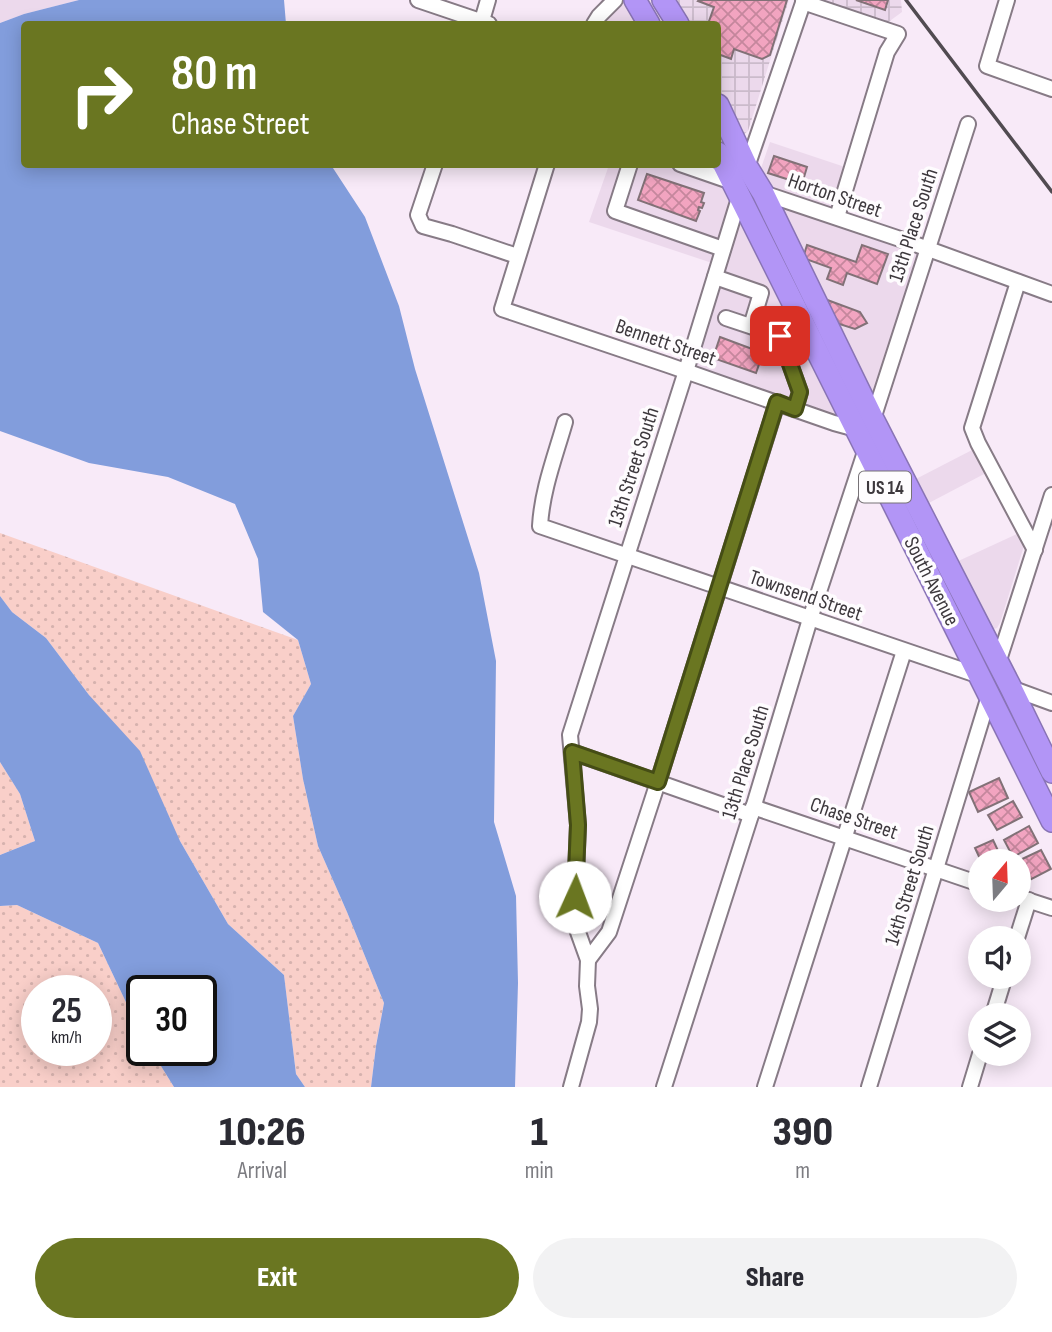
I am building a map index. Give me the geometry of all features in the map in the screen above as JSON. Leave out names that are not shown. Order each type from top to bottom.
[{"type":"highway","points":[[635,0],[647,21]]},
{"type":"highway","points":[[663,0],[676,21]]},
{"type":"highway","name":"South Avenue","points":[[721,115],[740,181],[864,424],[998,663],[1052,772]]},
{"type":"highway","name":"South Avenue","points":[[721,157],[740,181],[763,193],[864,424],[866,449],[1052,821]]},
{"type":"street","points":[[418,0],[476,21]]},
{"type":"street","points":[[484,21],[488,0]]},
{"type":"street","points":[[596,21],[615,0]]},
{"type":"street","points":[[1007,0],[987,66],[1052,89]]},
{"type":"street","points":[[804,1],[898,34],[887,52],[836,217]]},
{"type":"street","name":"13th Street South","points":[[571,1087],[589,1022],[588,960],[574,921],[578,825],[570,735],[715,277],[740,181],[804,1]]},
{"type":"street","name":"13th Place South","points":[[864,424],[927,249],[968,124]]},
{"type":"street","points":[[434,168],[418,215],[423,226],[517,256],[546,168]]},
{"type":"street","points":[[629,168],[615,211],[723,249]]},
{"type":"street","points":[[694,168],[740,181]]},
{"type":"street","name":"Horton Street","points":[[763,193],[1052,294]]},
{"type":"street","name":"Bennett Street","points":[[517,256],[502,309],[777,402],[834,424],[864,424]]},
{"type":"street","points":[[715,277],[761,293],[751,326]]},
{"type":"street","points":[[1018,282],[972,428],[1035,550]]},
{"type":"street","points":[[726,318],[780,336],[800,392],[795,409]]},
{"type":"street","points":[[588,960],[609,932],[777,402]]},
{"type":"street","name":"Townsend Street","points":[[565,422],[544,495],[540,526],[979,676]]},
{"type":"street","name":"13th Place South","points":[[664,1087],[866,449]]},
{"type":"street","points":[[998,663],[1052,495]]},
{"type":"street","points":[[765,1087],[904,651]]},
{"type":"street","points":[[1011,688],[1052,703]]},
{"type":"street","name":"14th Street South","points":[[869,1087],[989,696]]},
{"type":"street","name":"Chase Street","points":[[572,752],[658,782],[844,837],[968,880]]},
{"type":"street","points":[[1031,901],[1052,908]]},
{"type":"street","points":[[970,1087],[976,1066]]},
{"type":"shaded area","points":[[0,0],[79,0],[0,23]]},
{"type":"shaded area","points":[[601,0],[676,0],[686,21],[594,21]]},
{"type":"shaded area","points":[[676,0],[789,0],[748,131],[743,135],[737,131],[721,96],[721,21],[686,21]]},
{"type":"shaded area","points":[[821,0],[901,0],[902,12],[887,23]]},
{"type":"shaded area","points":[[721,96],[759,174],[770,142],[851,169],[837,217],[927,249],[868,434],[686,371],[718,265],[589,222],[608,168],[721,168]]},
{"type":"shaded area","points":[[974,449],[986,473],[925,505],[912,481]]},
{"type":"shaded area","points":[[0,533],[298,640],[311,684],[293,716],[318,846],[384,1003],[371,1087],[305,1087],[296,1074],[284,975],[228,924],[89,695],[46,638],[12,612],[0,596]]},
{"type":"shaded area","points":[[1019,533],[1027,536],[1000,623],[997,628],[991,630],[954,563]]},
{"type":"shaded area","points":[[0,762],[20,794],[35,841],[0,855]]},
{"type":"shaded area","points":[[17,905],[98,943],[126,1002],[126,1066],[161,1066],[174,1087],[0,1087],[0,906]]},
{"type":"water","points":[[79,0],[284,0],[286,21],[21,21],[21,168],[333,168],[365,217],[399,306],[415,369],[479,573],[496,661],[494,822],[516,896],[518,983],[515,1087],[371,1087],[384,1003],[318,846],[293,716],[311,684],[298,640],[263,612],[258,559],[235,504],[168,477],[89,463],[0,431],[0,23]]},
{"type":"water","points":[[0,596],[12,612],[46,638],[89,695],[140,751],[180,841],[228,924],[284,975],[296,1074],[305,1087],[174,1087],[161,1066],[217,1066],[217,975],[126,975],[126,1002],[98,943],[17,905],[0,906],[0,855],[35,841],[20,794],[0,762]]},
{"type":"building","points":[[787,0],[770,55],[762,59],[734,49],[731,59],[721,55],[721,21],[709,21],[714,7],[698,1]]},
{"type":"building","points":[[856,0],[888,0],[885,10]]},
{"type":"building","points":[[774,156],[807,167],[802,184],[768,173]]},
{"type":"building","points":[[647,174],[704,193],[701,202],[704,203],[702,208],[699,207],[696,221],[638,200]]},
{"type":"building","points":[[807,245],[856,262],[862,245],[888,254],[877,284],[847,273],[843,285],[827,279],[831,268],[803,258]]},
{"type":"building","points":[[822,298],[860,312],[867,323],[855,329],[833,322]]},
{"type":"building","points":[[720,337],[763,353],[756,373],[713,358]]},
{"type":"building","points":[[999,778],[1008,798],[978,812],[969,792]]},
{"type":"building","points":[[1013,801],[1022,817],[997,830],[988,815]]},
{"type":"building","points":[[1029,826],[1038,843],[1027,849],[1009,849],[1004,840]]},
{"type":"building","points":[[993,840],[997,849],[975,849]]},
{"type":"building","points":[[1041,850],[1051,869],[1031,879],[1031,855]]},
{"type":"railway","points":[[906,0],[1052,192]]},
{"type":"route","points":[[575,897],[578,825],[572,752],[658,782],[777,402],[795,409],[800,392],[780,336]]}]
